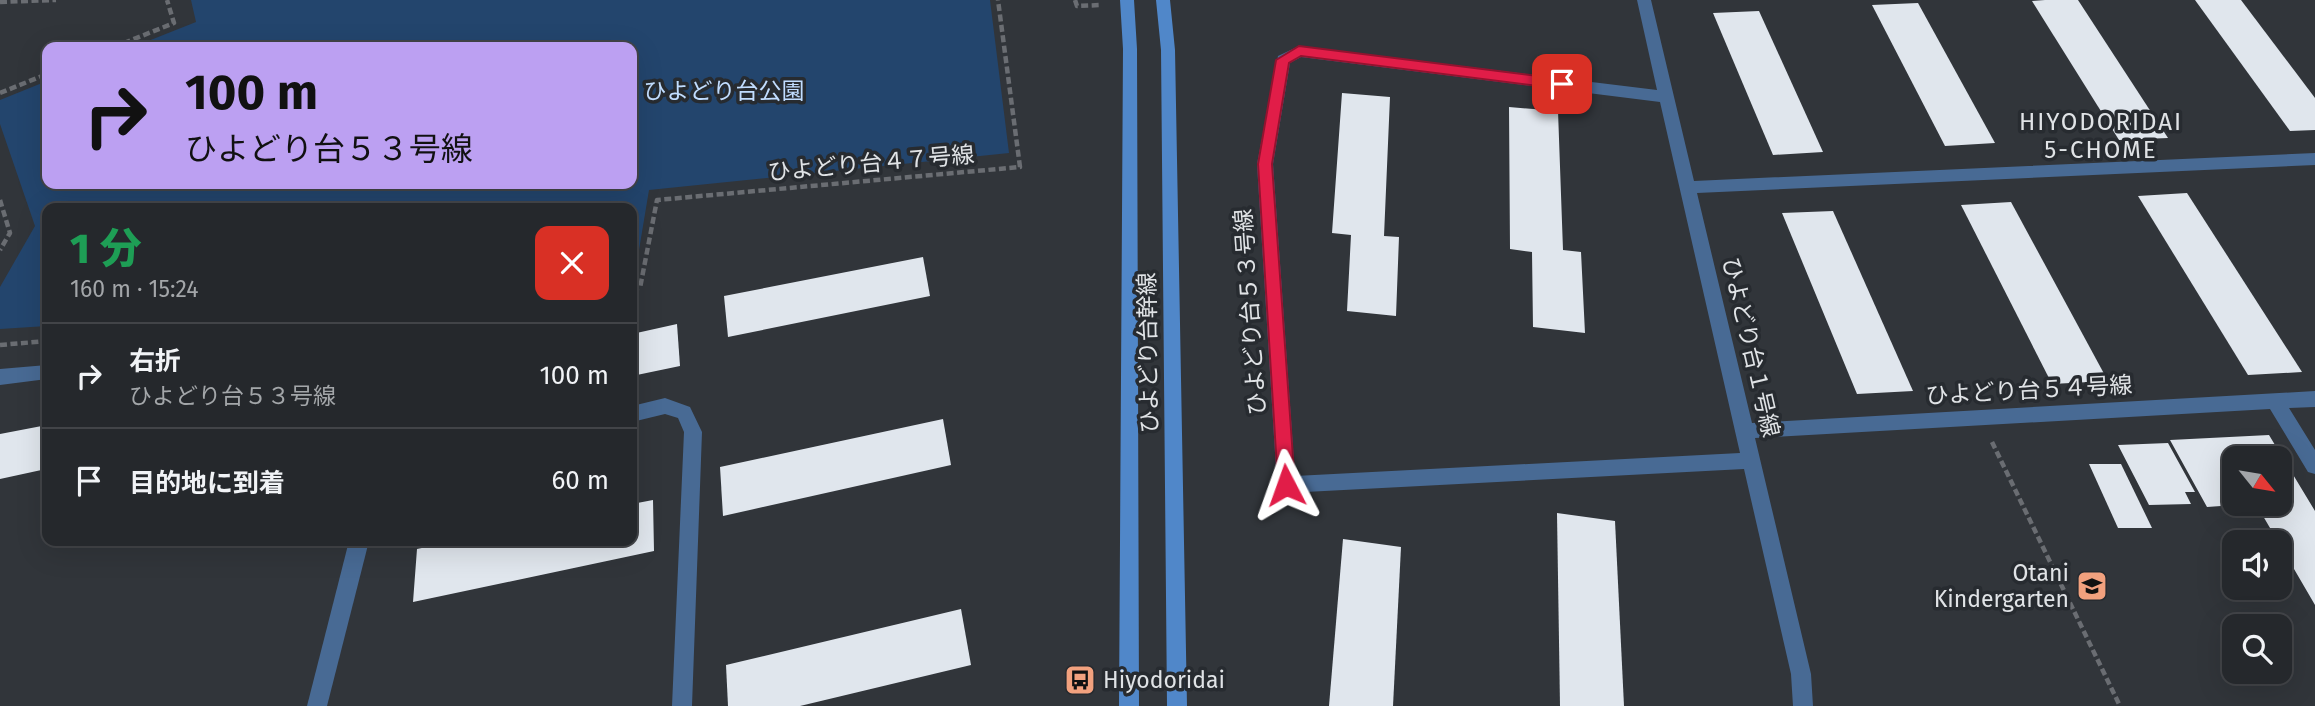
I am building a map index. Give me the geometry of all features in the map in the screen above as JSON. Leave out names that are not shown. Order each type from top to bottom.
[{"type":"street","name":"ひよどり台幹線","points":[[1127,0],[1130,48],[1129,706]]},
{"type":"street","name":"ひよどり台幹線","points":[[1163,0],[1168,64],[1177,706]]},
{"type":"street","name":"ひよどり台１号線","points":[[1644,0],[1753,460],[1801,674],[1803,706]]},
{"type":"street","name":"ひよどり台５３号線","points":[[1667,97],[1299,51],[1283,60],[1265,164],[1286,485],[1753,460]]},
{"type":"street","points":[[1688,187],[2315,159]]},
{"type":"street","points":[[0,377],[42,373]]},
{"type":"street","name":"ひよどり台５４号線","points":[[1746,431],[2315,399]]},
{"type":"street","points":[[2275,401],[2315,466]]},
{"type":"street","points":[[637,413],[665,406],[684,414],[693,432],[682,706]]},
{"type":"street","points":[[317,706],[358,546]]},
{"type":"path","points":[[0,2],[56,0]]},
{"type":"path","points":[[126,42],[174,23],[166,0]]},
{"type":"path","name":"ひよどり台４７号線","points":[[637,288],[640,288],[657,200],[1020,167],[998,0]]},
{"type":"path","points":[[1075,0],[1077,6],[1102,5]]},
{"type":"path","points":[[0,93],[42,76]]},
{"type":"path","points":[[0,200],[10,233],[0,250]]},
{"type":"path","points":[[0,345],[42,341]]},
{"type":"path","points":[[1980,417],[2120,706]]},
{"type":"green space","name":"ひよどり台公園","points":[[191,0],[990,0],[1009,153],[649,190],[637,262],[637,203],[42,203],[42,326],[0,329],[0,287],[35,226],[0,124],[0,100],[42,83],[42,189],[637,189],[637,42],[146,42],[196,22]]},
{"type":"building","points":[[2078,0],[2168,138],[2119,140],[2032,1]]},
{"type":"building","points":[[2195,0],[2241,0],[2315,98],[2315,130],[2290,131]]},
{"type":"building","points":[[1918,3],[1995,143],[1945,146],[1872,5]]},
{"type":"building","points":[[1759,11],[1823,152],[1773,155],[1713,13]]},
{"type":"building","points":[[1342,93],[1390,97],[1384,236],[1399,237],[1396,316],[1347,311],[1351,235],[1332,233]]},
{"type":"building","points":[[1509,107],[1558,111],[1563,250],[1581,252],[1585,333],[1533,327],[1532,252],[1510,249]]},
{"type":"building","points":[[2187,193],[2302,372],[2248,375],[2138,196]]},
{"type":"building","points":[[2011,202],[2108,381],[2052,384],[1961,205]]},
{"type":"building","points":[[1833,211],[1913,391],[1857,394],[1782,213]]},
{"type":"building","points":[[923,257],[930,296],[728,337],[724,296]]},
{"type":"building","points":[[677,324],[680,366],[637,375],[637,333]]},
{"type":"building","points":[[943,419],[951,465],[723,516],[720,467]]},
{"type":"building","points":[[42,426],[42,470],[0,479],[0,434]]},
{"type":"building","points":[[2269,435],[2276,446],[2222,446],[2222,506],[2207,507],[2170,440]]},
{"type":"building","points":[[2168,443],[2195,492],[2185,492],[2191,504],[2149,505],[2118,445]]},
{"type":"building","points":[[2089,464],[2121,464],[2152,528],[2118,528]]},
{"type":"building","points":[[2292,473],[2315,511],[2315,605],[2292,566],[2292,530],[2271,530],[2263,516],[2292,516]]},
{"type":"building","points":[[653,500],[654,551],[413,602],[417,549],[431,546],[637,546],[637,503]]},
{"type":"building","points":[[1557,513],[1615,521],[1624,706],[1560,706]]},
{"type":"building","points":[[1343,539],[1401,547],[1393,706],[1329,706]]},
{"type":"building","points":[[961,609],[971,665],[800,706],[728,706],[726,665]]},
{"type":"place","name":"Otani Kindergarten","points":[[2092,586]]},
{"type":"place","name":"Hiyodoridai","points":[[1080,680]]},
{"type":"district","name":"HIYODORIDAI 5-CHOME","points":[[2101,136]]},
{"type":"route","points":[[1286,485],[1265,164],[1283,60],[1299,51],[1562,84]]}]
